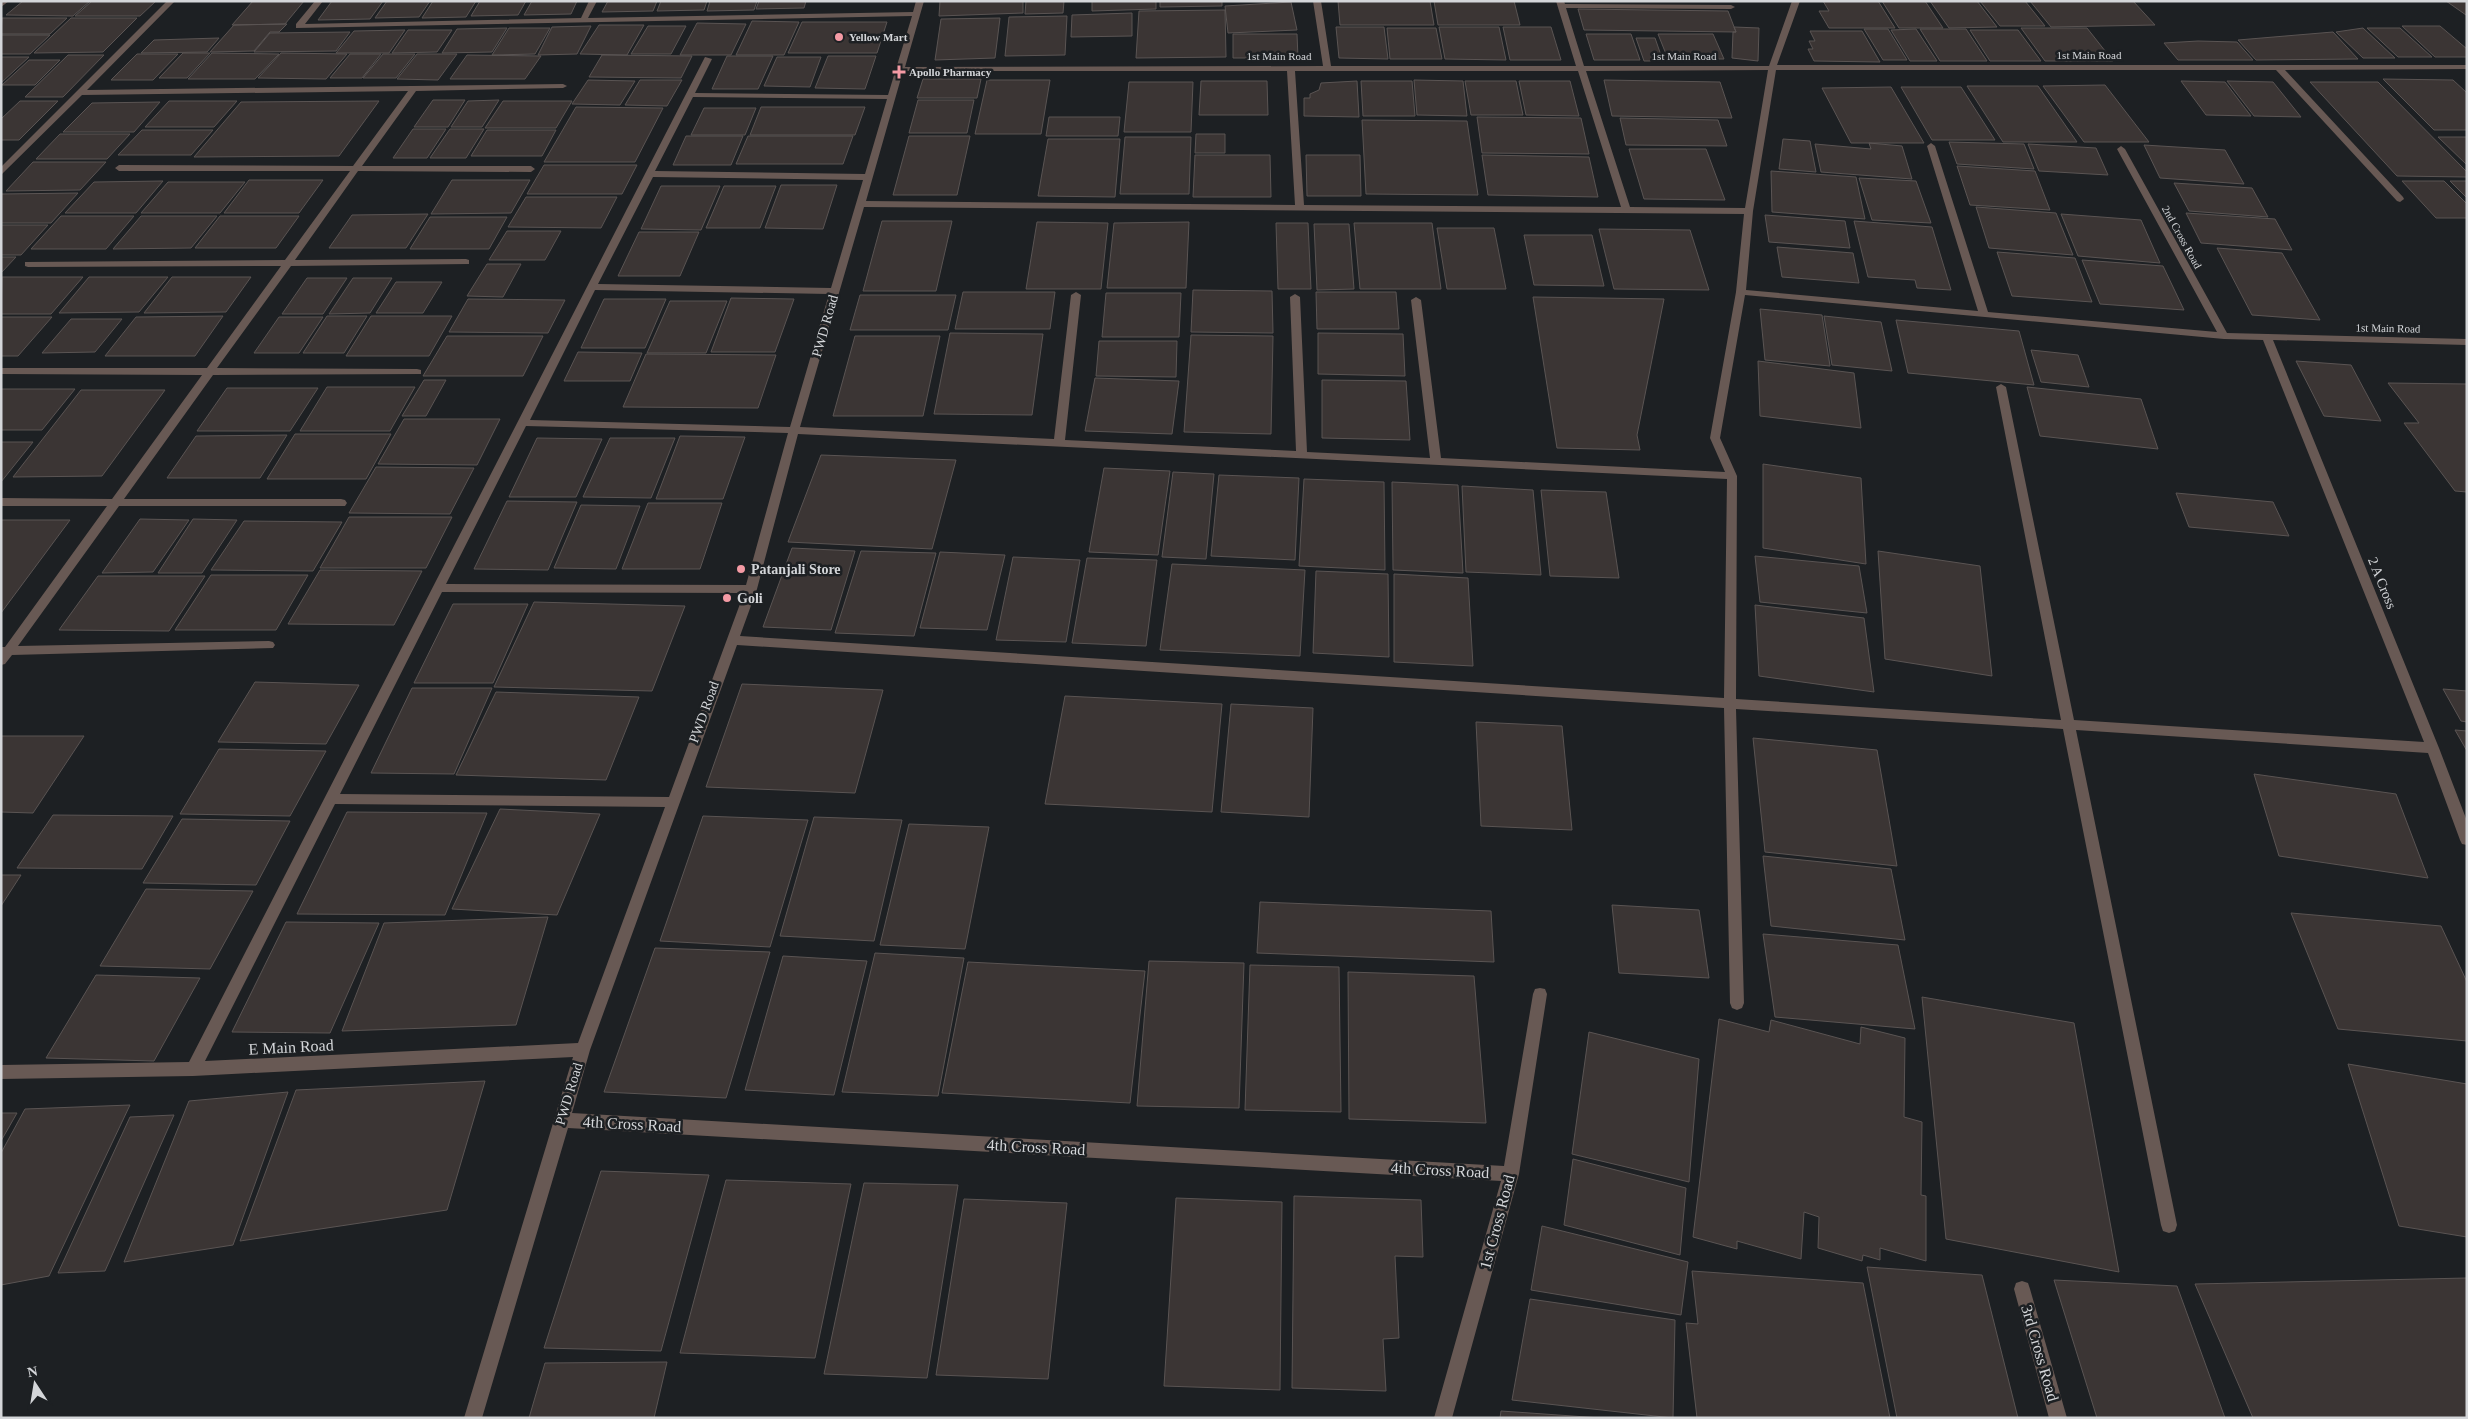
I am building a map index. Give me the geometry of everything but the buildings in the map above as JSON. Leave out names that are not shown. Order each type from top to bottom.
[{"type":"street","points":[[1,5],[5,1]]},
{"type":"street","points":[[1,172],[171,1]]},
{"type":"street","points":[[319,1],[299,26],[916,14]]},
{"type":"street","points":[[583,21],[593,1]]},
{"type":"street","name":"PWD Road","points":[[473,1418],[583,1050],[751,589],[794,430],[920,1]]},
{"type":"street","points":[[1317,1],[1327,68]]},
{"type":"street","points":[[1737,1003],[1730,703],[1732,476],[1715,438],[1741,292],[1749,211],[1772,68],[1796,1]]},
{"type":"street","points":[[1626,210],[1561,3],[1732,6]]},
{"type":"street","points":[[193,1069],[708,59]]},
{"type":"street","points":[[1291,68],[1300,208]]},
{"type":"street","points":[[2279,68],[2400,199]]},
{"type":"street","name":"1st Main Road","points":[[900,69],[2466,68]]},
{"type":"street","points":[[79,94],[563,86]]},
{"type":"street","points":[[4,654],[116,502],[414,88]]},
{"type":"street","points":[[690,95],[892,97]]},
{"type":"street","points":[[1931,146],[1984,314]]},
{"type":"street","name":"2nd Cross Road","points":[[2121,149],[2224,336]]},
{"type":"street","points":[[119,168],[531,169]]},
{"type":"street","points":[[650,174],[869,177]]},
{"type":"street","points":[[861,204],[1749,211]]},
{"type":"street","points":[[28,264],[466,262]]},
{"type":"street","points":[[592,287],[835,291]]},
{"type":"street","name":"1st Main Road","points":[[1741,292],[2224,336],[2467,342]]},
{"type":"street","points":[[1059,443],[1076,295]]},
{"type":"street","points":[[1294,296],[1302,455]]},
{"type":"street","points":[[1416,300],[1436,461]]},
{"type":"street","name":"2 A Cross","points":[[2267,338],[2433,748],[2467,840]]},
{"type":"street","points":[[1,371],[418,372]]},
{"type":"street","points":[[2001,388],[2169,1225]]},
{"type":"street","points":[[523,423],[794,430],[1732,476]]},
{"type":"street","points":[[1,502],[341,503]]},
{"type":"street","points":[[439,588],[751,589]]},
{"type":"street","points":[[731,640],[2433,748]]},
{"type":"street","points":[[4,654],[269,645]]},
{"type":"street","points":[[332,799],[672,802]]},
{"type":"street","name":"1st Cross Road","points":[[1443,1418],[1511,1174],[1540,994]]},
{"type":"street","name":"E Main Road","points":[[1,1072],[193,1069],[583,1050]]},
{"type":"street","name":"4th Cross Road","points":[[561,1120],[1511,1174]]},
{"type":"street","name":"3rd Cross Road","points":[[2022,1289],[2058,1418]]},
{"type":"place","name":"Yellow Mart","points":[[839,37]]},
{"type":"place","name":"Apollo Pharmacy","points":[[899,72]]},
{"type":"place","name":"Patanjali Store","points":[[741,569]]},
{"type":"place","name":"Goli","points":[[727,598]]}]
